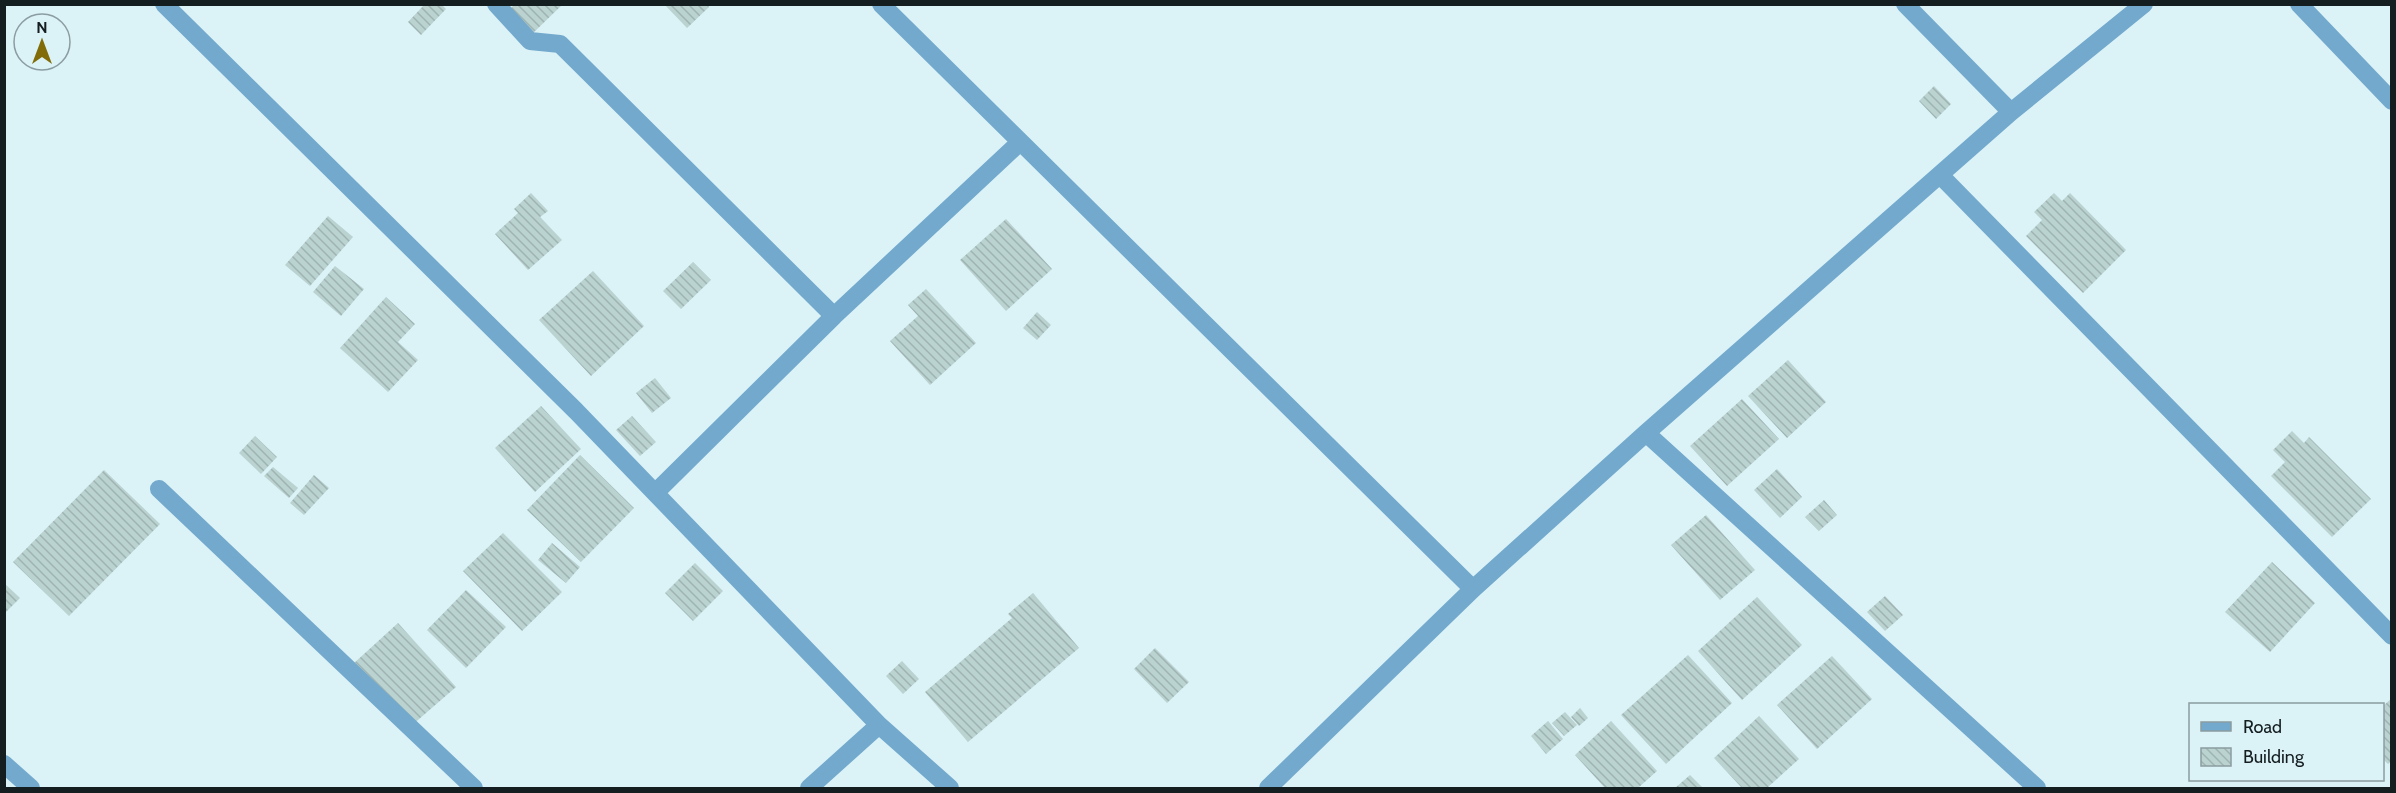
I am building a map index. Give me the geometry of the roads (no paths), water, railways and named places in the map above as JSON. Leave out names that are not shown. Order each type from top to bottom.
[{"type":"street","points":[[164,4],[576,411],[879,725],[950,789]]},
{"type":"street","points":[[496,4],[530,41],[560,44],[834,316]]},
{"type":"street","points":[[881,4],[1019,143],[1473,589]]},
{"type":"street","points":[[1905,4],[2010,112]]},
{"type":"street","points":[[2299,4],[2391,101]]},
{"type":"street","points":[[1268,789],[1473,589],[1646,433],[2010,112],[2142,5]]},
{"type":"street","points":[[655,493],[834,316],[1019,143]]},
{"type":"street","points":[[1940,175],[2391,636]]},
{"type":"street","points":[[1646,433],[2037,789]]},
{"type":"street","points":[[159,489],[474,789]]},
{"type":"street","points":[[809,789],[879,725]]},
{"type":"street","points":[[4,764],[31,789]]}]
